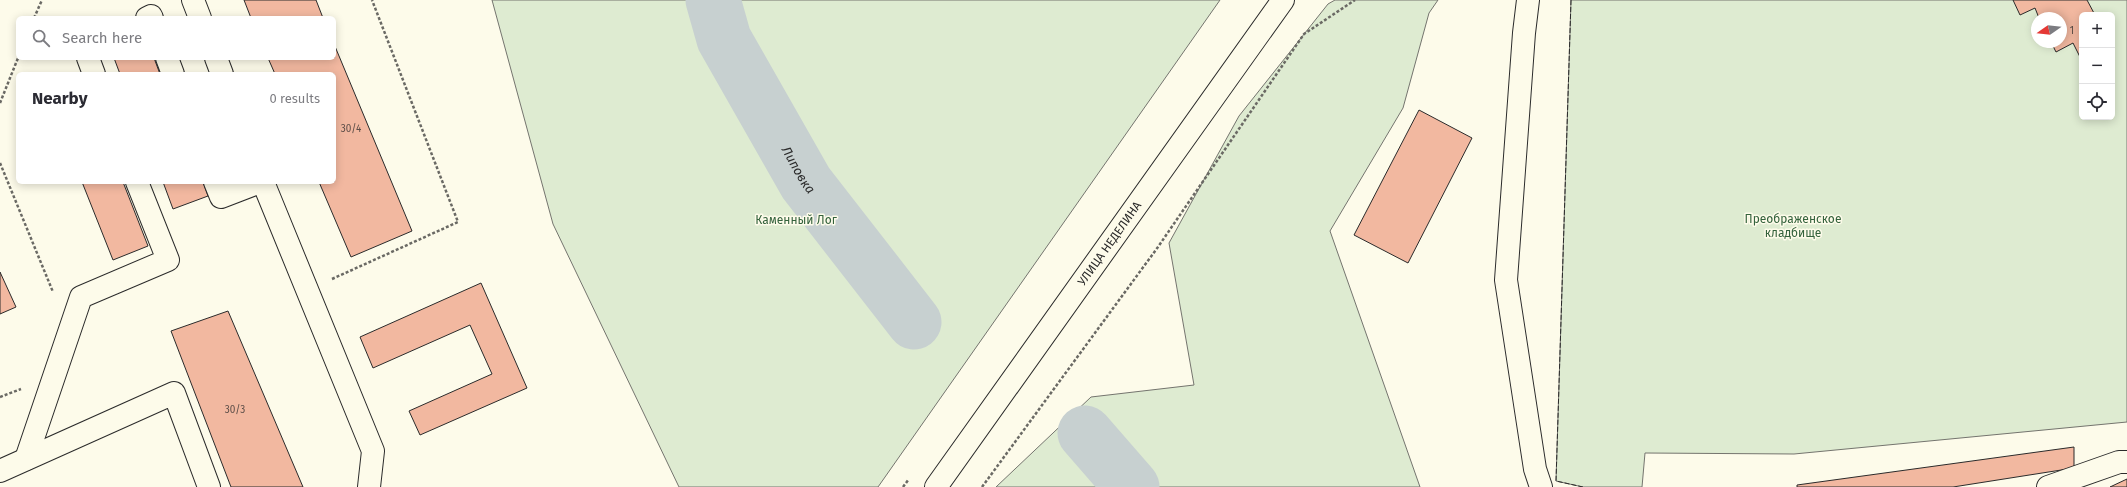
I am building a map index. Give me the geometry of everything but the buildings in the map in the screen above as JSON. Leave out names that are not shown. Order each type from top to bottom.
[{"type":"street","points":[[193,0],[199,16]]},
{"type":"street","name":"УЛИЦА НЕДЕЛИНА","points":[[936,487],[1283,0]]},
{"type":"street","points":[[1528,0],[1523,40],[1506,280],[1535,469],[1540,487]]},
{"type":"street","points":[[89,60],[93,72]]},
{"type":"street","points":[[168,60],[172,72]]},
{"type":"street","points":[[217,60],[221,72]]},
{"type":"street","points":[[26,459],[81,298],[168,260],[138,184]]},
{"type":"street","points":[[216,184],[221,197],[257,184]]},
{"type":"street","points":[[263,184],[372,451],[369,487]]},
{"type":"street","points":[[0,470],[174,393],[209,487]]},
{"type":"street","points":[[2048,487],[2119,462],[2127,462]]},
{"type":"path","points":[[35,16],[42,0]]},
{"type":"path","points":[[306,291],[458,222],[372,0]]},
{"type":"path","points":[[982,487],[1158,247],[1304,34],[1355,0]]},
{"type":"path","points":[[0,103],[17,60]]},
{"type":"path","points":[[0,163],[69,330]]},
{"type":"green space","name":"Каменный Лог","points":[[492,0],[1220,0],[878,487],[679,487],[553,224]]},
{"type":"green space","points":[[1335,0],[1438,0],[1429,13],[1403,108],[1330,231],[1420,487],[996,487],[1091,397],[1194,385],[1169,243],[1239,116],[1328,4]]},
{"type":"green space","name":"Преображенское кладбище","points":[[1571,0],[2127,0],[2127,422],[1794,454],[1645,453],[1642,487],[1583,487],[1556,481]]},
{"type":"waterway","name":"Липовка","points":[[713,0],[724,39],[806,183],[914,322]]},
{"type":"waterway","name":"Липовка","points":[[1085,433],[1132,487]]},
{"type":"fence","points":[[1571,0],[1556,481],[1583,487]]}]
